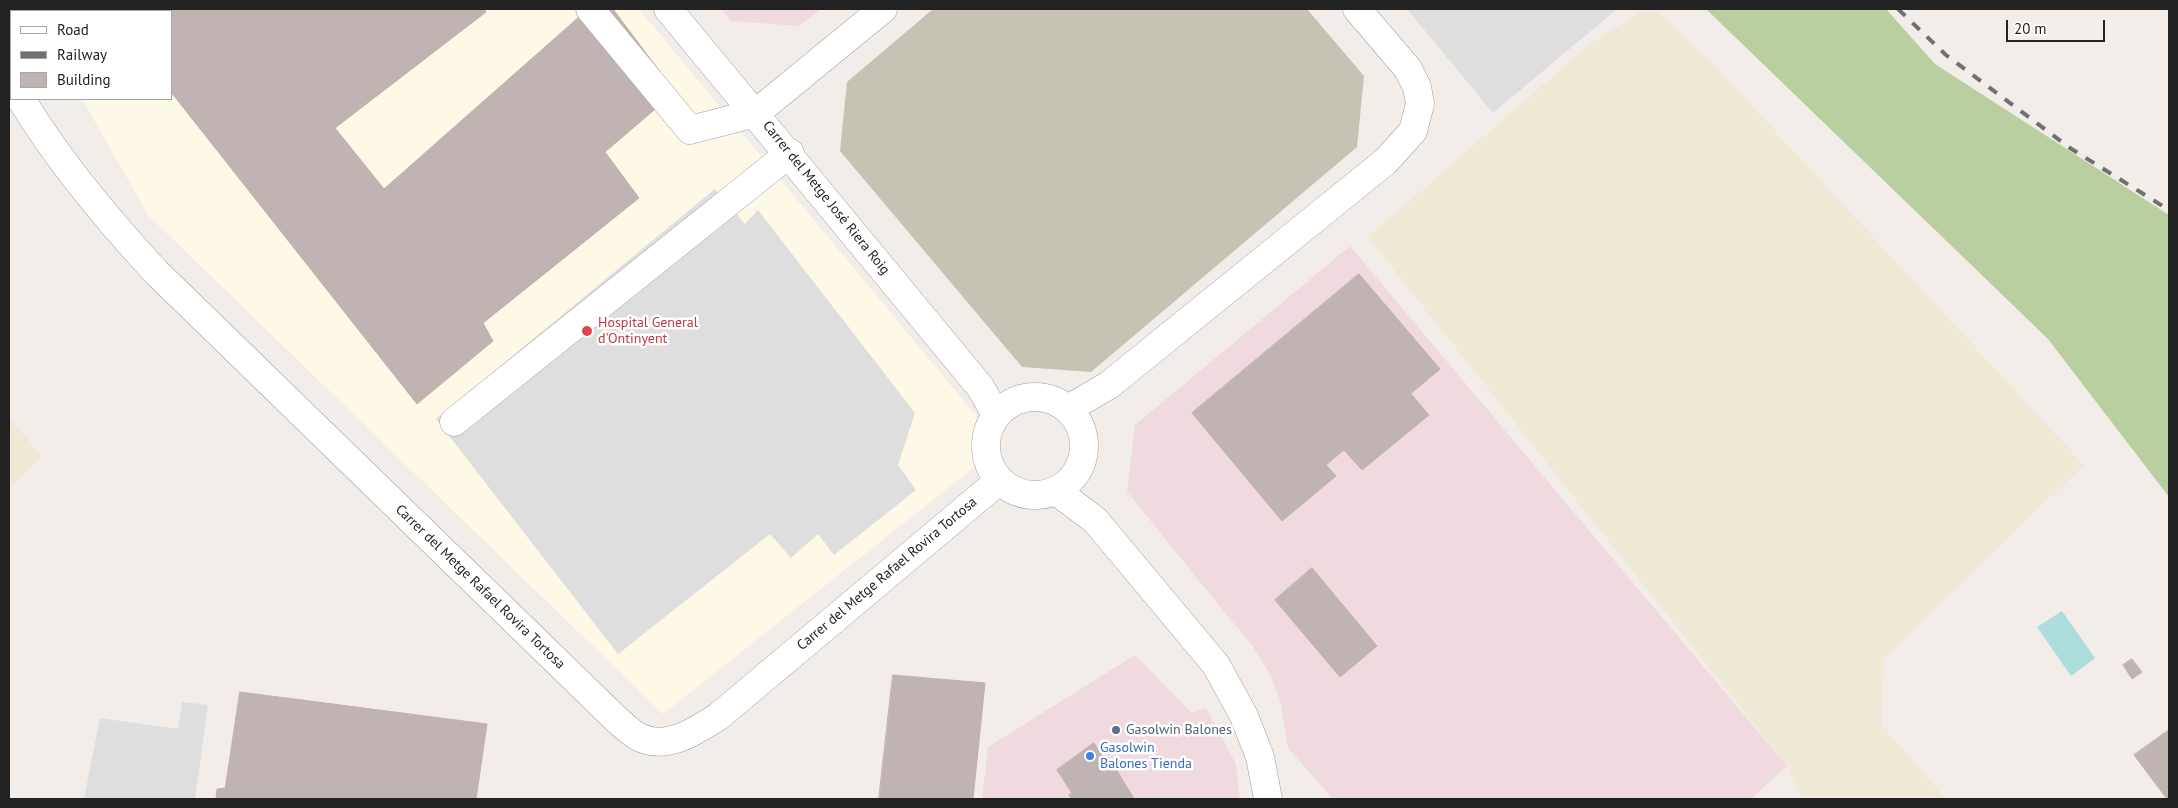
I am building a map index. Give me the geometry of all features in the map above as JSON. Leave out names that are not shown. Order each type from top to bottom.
[{"type":"street","points":[[590,9],[690,130],[756,113],[883,9]]},
{"type":"street","name":"Carrer del Metge José Riera Roig","points":[[668,9],[790,153],[981,388],[1002,410]]},
{"type":"street","points":[[1073,415],[1386,161],[1413,130],[1420,104],[1417,87],[1408,69],[1357,9]]},
{"type":"street","name":"Carrer del Metge Rafael Rovira Tortosa","points":[[22,100],[92,201],[156,272],[614,718],[640,738],[654,741],[678,738],[719,716],[1000,480]]},
{"type":"street","points":[[454,422],[790,153]]},
{"type":"street","points":[[1039,397],[1054,401],[1073,415],[1084,437],[1084,453],[1079,468],[1065,483],[1040,496],[1023,494],[1008,487],[995,476],[988,461],[986,446],[988,430],[1002,410],[1023,398],[1039,397]]},
{"type":"street","points":[[1065,483],[1216,665],[1247,724],[1260,757],[1268,799]]},
{"type":"shaded area","name":"Hospital General d'Ontinyent","points":[[639,9],[1001,446],[663,714],[149,216],[83,100],[172,100],[172,10],[30,10]]},
{"type":"shaded area","points":[[721,9],[821,9],[799,26],[731,21]]},
{"type":"shaded area","points":[[933,9],[1307,9],[1364,76],[1357,147],[1091,372],[1022,367],[840,151],[847,82]]},
{"type":"shaded area","points":[[1407,9],[1617,9],[1493,113]]},
{"type":"shaded area","points":[[1645,9],[1655,9],[1715,66],[2084,465],[1884,658],[1881,724],[1946,799],[1801,799],[1787,766],[1368,237],[1590,44]]},
{"type":"shaded area","points":[[715,189],[745,224],[758,210],[915,413],[898,465],[916,490],[834,555],[818,534],[791,558],[770,534],[618,654],[436,419]]},
{"type":"shaded area","points":[[1350,246],[1787,766],[1751,799],[1333,799],[1288,748],[1280,700],[1270,674],[1253,647],[1127,492],[1135,425]]},
{"type":"shaded area","points":[[9,418],[43,457],[9,489]]},
{"type":"shaded area","name":"Gasolwin Balones","points":[[1135,655],[1192,713],[1206,708],[1236,764],[1240,799],[982,799],[988,747]]},
{"type":"shaded area","points":[[182,702],[208,705],[195,799],[84,799],[100,718],[178,729]]},
{"type":"green space","points":[[1706,9],[1886,9],[1935,64],[2169,215],[2169,497],[2048,339]]},
{"type":"water","points":[[2062,611],[2095,658],[2071,676],[2037,627]]},
{"type":"building","points":[[484,9],[486,12],[335,128],[384,189],[588,9],[613,9],[675,92],[605,152],[639,198],[483,323],[493,341],[417,404],[172,93],[172,10],[107,10]]},
{"type":"building","points":[[1359,274],[1440,369],[1326,465],[1336,476],[1282,521],[1192,413]]},
{"type":"building","points":[[1411,394],[1429,415],[1362,470],[1344,450]]},
{"type":"building","points":[[1312,568],[1377,646],[1340,677],[1275,600]]},
{"type":"building","points":[[2132,659],[2142,672],[2132,679],[2123,665]]},
{"type":"building","points":[[893,675],[985,683],[973,799],[879,799]]},
{"type":"building","points":[[240,692],[487,724],[476,799],[216,799],[217,789],[225,788]]},
{"type":"building","points":[[2169,730],[2169,799],[2167,799],[2134,755]]},
{"type":"building","name":"Gasolwin Balones Tienda","points":[[1094,743],[1110,768],[1072,793],[1057,770]]},
{"type":"building","points":[[1115,767],[1134,799],[1071,799],[1069,795]]},
{"type":"railway","points":[[1898,9],[1946,55],[2070,148],[2169,210]]},
{"type":"place","name":"Hospital General d'Ontinyent","points":[[587,331]]},
{"type":"place","name":"Gasolwin Balones","points":[[1116,730]]},
{"type":"place","name":"Gasolwin Balones Tienda","points":[[1090,756]]}]
